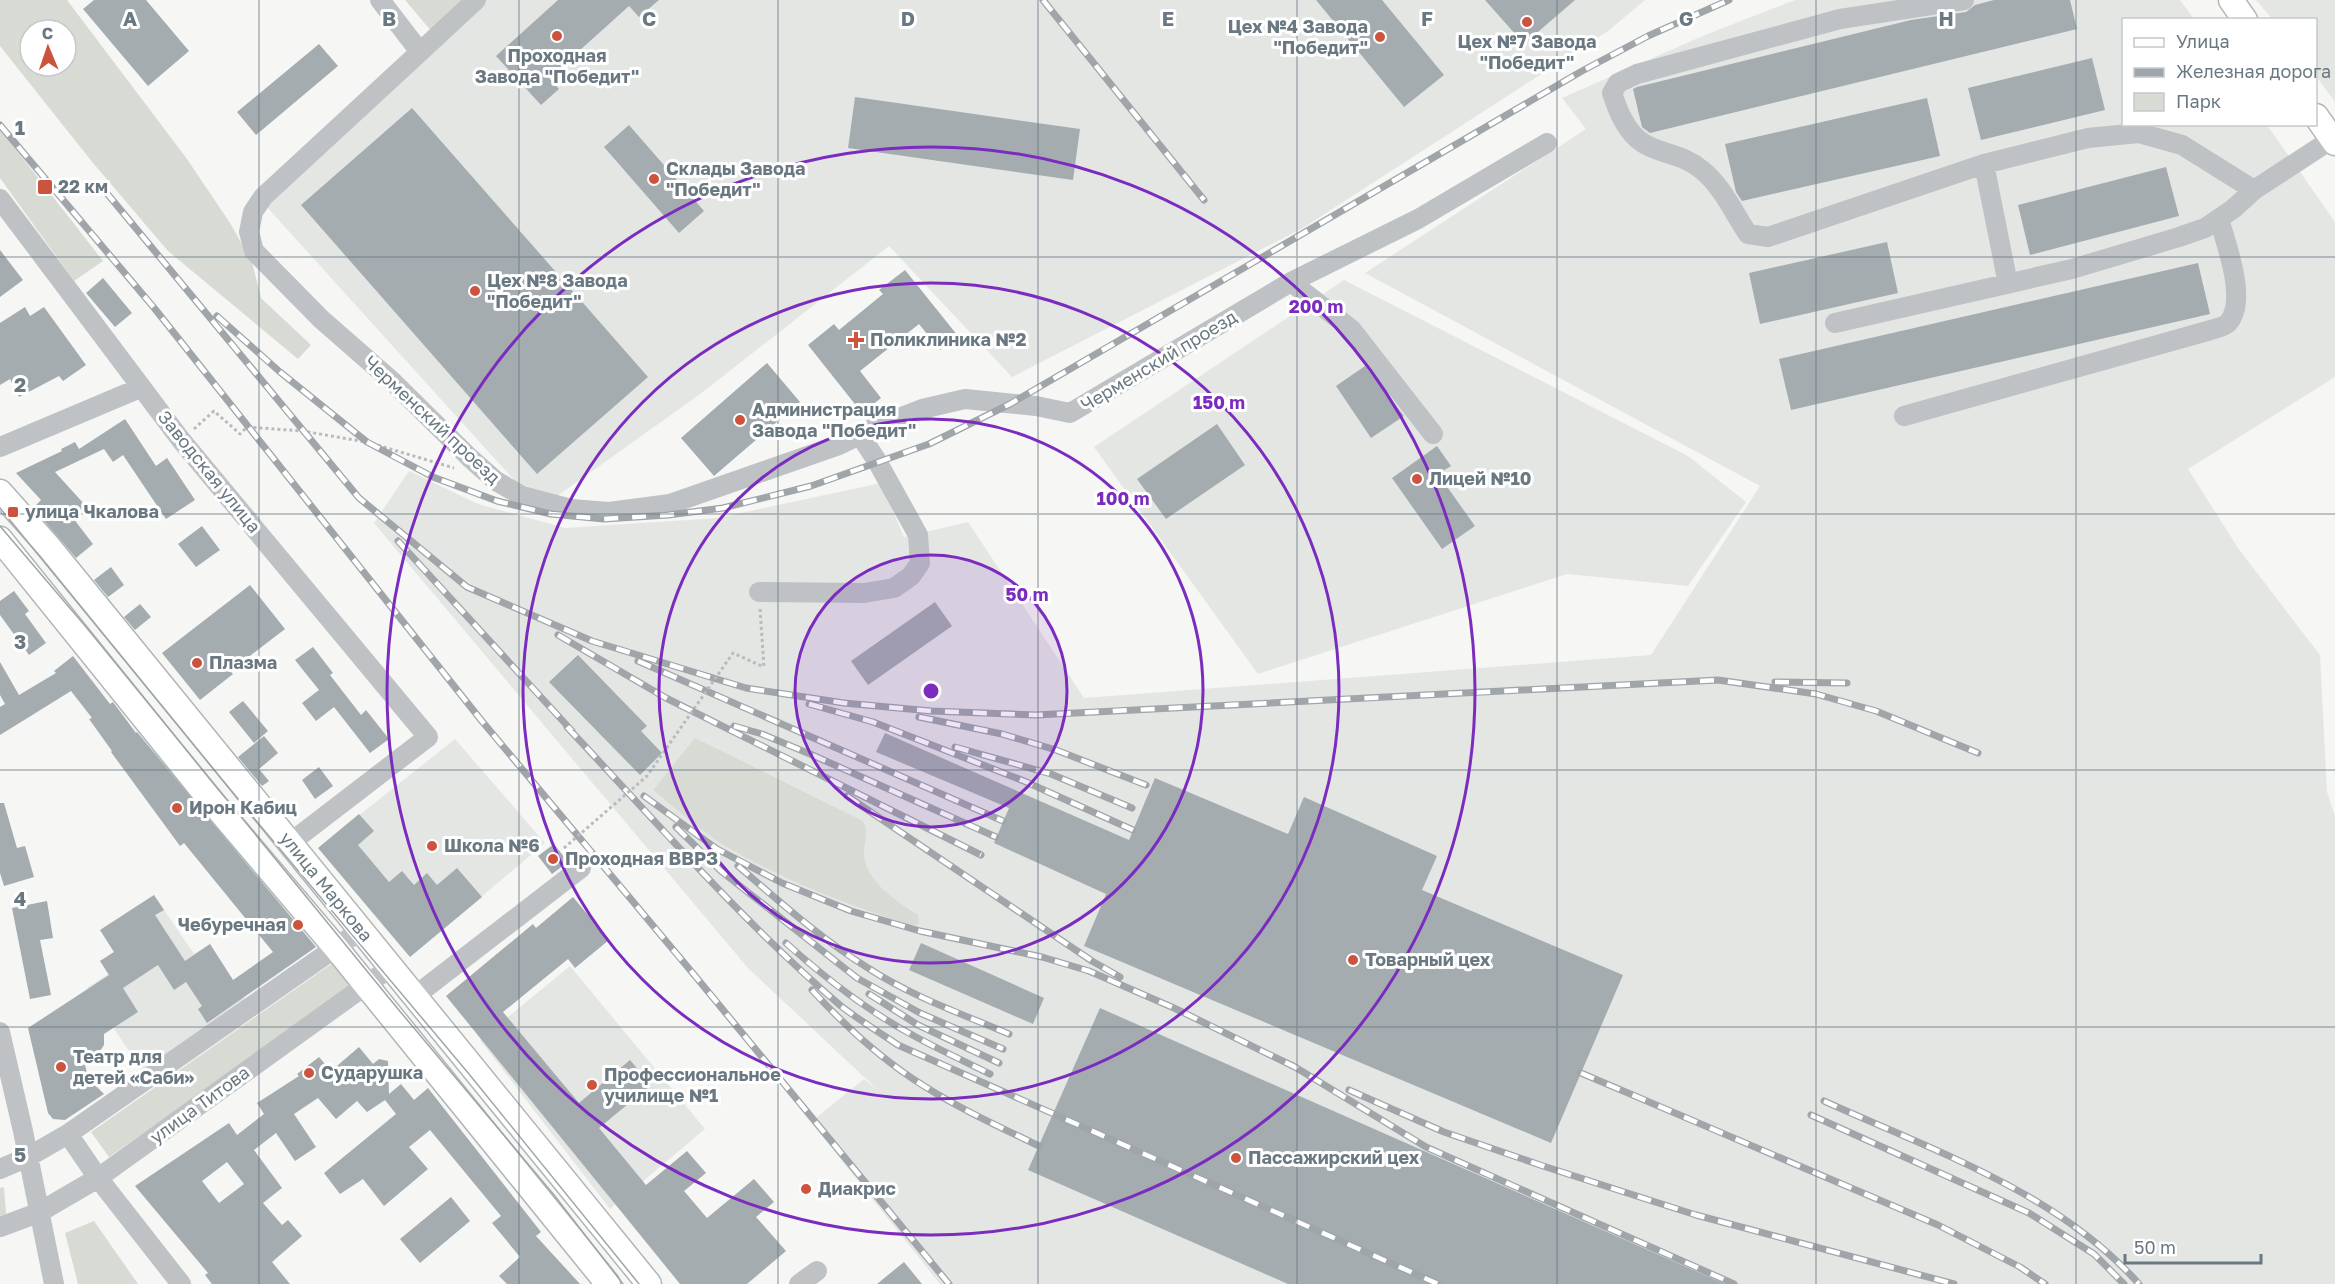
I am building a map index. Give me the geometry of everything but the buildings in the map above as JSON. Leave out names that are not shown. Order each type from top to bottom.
[{"type":"main road","points":[[2231,0],[2244,18]]},
{"type":"main road","points":[[2317,117],[2334,141]]},
{"type":"main road","name":"улица Маркова","points":[[0,492],[49,547],[649,1284]]},
{"type":"main road","name":"улица Маркова","points":[[0,539],[207,796],[336,948],[608,1284]]},
{"type":"street","points":[[380,0],[420,52]]},
{"type":"street","name":"Черменский проезд","points":[[476,0],[263,197],[253,212],[249,232],[254,251],[321,318],[393,382],[496,481],[522,496],[571,509],[609,512],[670,504],[839,446],[922,409],[965,399],[1036,406],[1070,413],[1291,282],[1418,219],[1547,143]]},
{"type":"street","points":[[1964,0],[1840,19],[1637,74],[1618,83],[1612,93],[1629,130],[1644,144],[1685,158],[1704,171],[1719,188],[1748,234],[1768,237],[1984,164],[2088,138],[2139,133],[2182,145],[2254,190]]},
{"type":"street","points":[[1835,323],[2072,269],[2205,228],[2254,190],[2334,141]]},
{"type":"street","points":[[1984,164],[2007,284]]},
{"type":"street","name":"Заводская улица","points":[[0,199],[181,440],[428,737],[290,843]]},
{"type":"street","points":[[1904,416],[2227,324],[2235,309],[2235,279],[2219,219]]},
{"type":"street","points":[[1291,282],[1351,329],[1433,434]]},
{"type":"street","points":[[0,447],[140,388]]},
{"type":"street","points":[[759,592],[864,593],[894,588],[911,576],[920,563],[918,535],[860,435]]},
{"type":"street","points":[[415,996],[581,868]]},
{"type":"street","points":[[0,1169],[28,1157],[68,1134],[361,930]]},
{"type":"street","name":"улица Титова","points":[[0,1227],[38,1213],[98,1178],[391,967]]},
{"type":"street","points":[[0,1032],[54,1284]]},
{"type":"street","points":[[68,1134],[98,1178],[181,1284]]},
{"type":"street","points":[[799,1284],[817,1270]]},
{"type":"path","points":[[181,440],[214,411],[240,434],[247,427],[302,431],[367,442],[453,468],[470,458]]},
{"type":"path","points":[[564,848],[647,776],[733,653],[764,667],[759,592]]},
{"type":"shaded area","points":[[485,0],[1645,0],[1608,31],[1303,228],[1012,377],[889,246],[703,392],[553,499],[515,481],[256,195]]},
{"type":"shaded area","points":[[1795,0],[2180,0],[2193,18],[2122,18],[2122,126],[2268,126],[2335,222],[2335,377],[2188,469],[2238,548],[2320,655],[2327,792],[2335,816],[2335,1284],[940,1284],[811,1122],[864,1079],[881,1093],[748,968],[374,523],[409,471],[478,504],[565,528],[718,518],[881,483],[904,537],[968,522],[1084,698],[1651,655],[1760,486],[1365,273],[1586,129],[1562,98],[1705,35]]},
{"type":"shaded area","points":[[2256,0],[2335,0],[2335,102],[2317,77],[2317,18],[2271,18]]},
{"type":"shaded area","name":"Лицей №10","points":[[1344,280],[1688,456],[1746,502],[1688,586],[1567,574],[1258,674],[1094,447]]},
{"type":"shaded area","name":"Школа №6","points":[[455,739],[545,843],[410,957],[318,848]]},
{"type":"shaded area","points":[[154,895],[194,954],[210,944],[247,1002],[143,1072],[87,988],[108,974],[100,961],[114,952],[100,930]]},
{"type":"shaded area","name":"Профессиональное училище №1","points":[[570,966],[705,1129],[610,1209],[480,1040]]},
{"type":"green space","points":[[0,0],[67,0],[187,159],[230,223],[252,262],[261,298],[311,345],[298,359],[168,251],[93,163],[25,78],[78,78],[78,18],[18,18],[18,69],[0,46]]},
{"type":"green space","points":[[405,0],[485,0],[438,39]]},
{"type":"green space","points":[[0,129],[103,261],[74,281],[0,178]]},
{"type":"green space","points":[[695,738],[863,821],[866,832],[865,863],[869,872],[883,889],[918,915],[917,925],[911,925],[838,900],[768,869],[713,838],[653,790]]},
{"type":"green space","points":[[334,962],[354,987],[109,1157],[91,1132]]},
{"type":"green space","points":[[4,1187],[6,1214],[0,1216],[0,1188]]},
{"type":"green space","points":[[94,1221],[138,1284],[78,1284],[65,1233]]},
{"type":"tram line","points":[[0,508],[243,805],[469,1074],[639,1284]]},
{"type":"tram line","points":[[0,526],[86,627],[398,1009],[554,1195],[623,1284]]},
{"type":"railway","points":[[1043,0],[1204,200]]},
{"type":"railway","points":[[217,316],[280,372],[367,442],[433,477],[497,501],[551,514],[604,519],[668,515],[723,508],[811,486],[929,444],[1010,404],[1582,71],[1648,36],[1729,0]]},
{"type":"railway","points":[[0,125],[155,309],[481,720],[949,1284]]},
{"type":"railway","points":[[105,191],[359,498],[467,587],[592,641],[746,688],[844,703],[931,711],[1036,715],[1718,680],[1816,694],[1876,711],[1978,753]]},
{"type":"railway","points":[[398,541],[572,731]]},
{"type":"railway","points":[[558,635],[666,698],[981,855]]},
{"type":"railway","points":[[638,661],[1003,821]]},
{"type":"railway","points":[[1775,682],[1847,683]]},
{"type":"railway","points":[[809,704],[873,722],[1024,781],[1133,830]]},
{"type":"railway","points":[[919,717],[1002,734],[1056,750],[1146,785]]},
{"type":"railway","points":[[734,726],[762,734],[810,754],[996,837]]},
{"type":"railway","points":[[567,727],[734,906],[804,974],[841,1006],[898,1045],[1438,1284]]},
{"type":"railway","points":[[955,747],[1051,774],[1132,808]]},
{"type":"railway","points":[[644,796],[717,849],[782,883],[851,911],[920,931],[1042,957],[1089,971],[1174,1008],[1295,1067],[1426,1147],[1734,1284]]},
{"type":"railway","points":[[847,796],[1092,961],[1120,977]]},
{"type":"railway","points":[[676,827],[721,871],[857,978],[920,1013],[1003,1049]]},
{"type":"railway","points":[[738,866],[817,932],[884,978],[919,996],[1009,1034]]},
{"type":"railway","points":[[786,943],[832,982],[881,1017],[990,1074]]},
{"type":"railway","points":[[812,990],[865,1042],[908,1076],[966,1110],[1039,1146]]},
{"type":"railway","points":[[869,994],[918,1025],[999,1063]]},
{"type":"railway","points":[[1581,1073],[1938,1225],[2020,1267],[2045,1284]]},
{"type":"railway","points":[[1349,1090],[1444,1132],[1543,1166],[1696,1215],[1954,1284]]},
{"type":"railway","points":[[1824,1101],[1950,1157],[2032,1199],[2071,1224],[2106,1252],[2139,1284]]},
{"type":"railway","points":[[1811,1115],[2029,1213],[2094,1254],[2124,1284]]},
{"type":"place","name":"Цех №7 Завода \"Победит\"","points":[[1527,22]]},
{"type":"place","name":"Проходная Завода \"Победит\"","points":[[557,36]]},
{"type":"place","name":"Цех №4 Завода \"Победит\"","points":[[1380,37]]},
{"type":"place","name":"Склады Завода \"Победит\"","points":[[654,179]]},
{"type":"place","name":"22 км","points":[[45,187]]},
{"type":"place","name":"Цех №8 Завода \"Победит\"","points":[[475,291]]},
{"type":"place","name":"Поликлиника №2","points":[[856,340]]},
{"type":"place","name":"Администрация Завода \"Победит\"","points":[[740,420]]},
{"type":"place","name":"Лицей №10","points":[[1417,479]]},
{"type":"place","name":"улица Чкалова","points":[[13,512]]},
{"type":"place","name":"Плазма","points":[[197,663]]},
{"type":"place","name":"Ирон Кабиц","points":[[177,808]]},
{"type":"place","name":"Школа №6","points":[[432,846]]},
{"type":"place","name":"Проходная ВВРЗ","points":[[553,859]]},
{"type":"place","name":"Чебуречная","points":[[298,925]]},
{"type":"place","name":"Товарный цех","points":[[1353,960]]},
{"type":"place","name":"Театр для детей «Саби»","points":[[61,1067]]},
{"type":"place","name":"Сударушка","points":[[309,1073]]},
{"type":"place","name":"Профессиональное училище №1","points":[[592,1085]]},
{"type":"place","name":"Пассажирский цех","points":[[1236,1158]]},
{"type":"place","name":"Диакрис","points":[[806,1189]]}]
